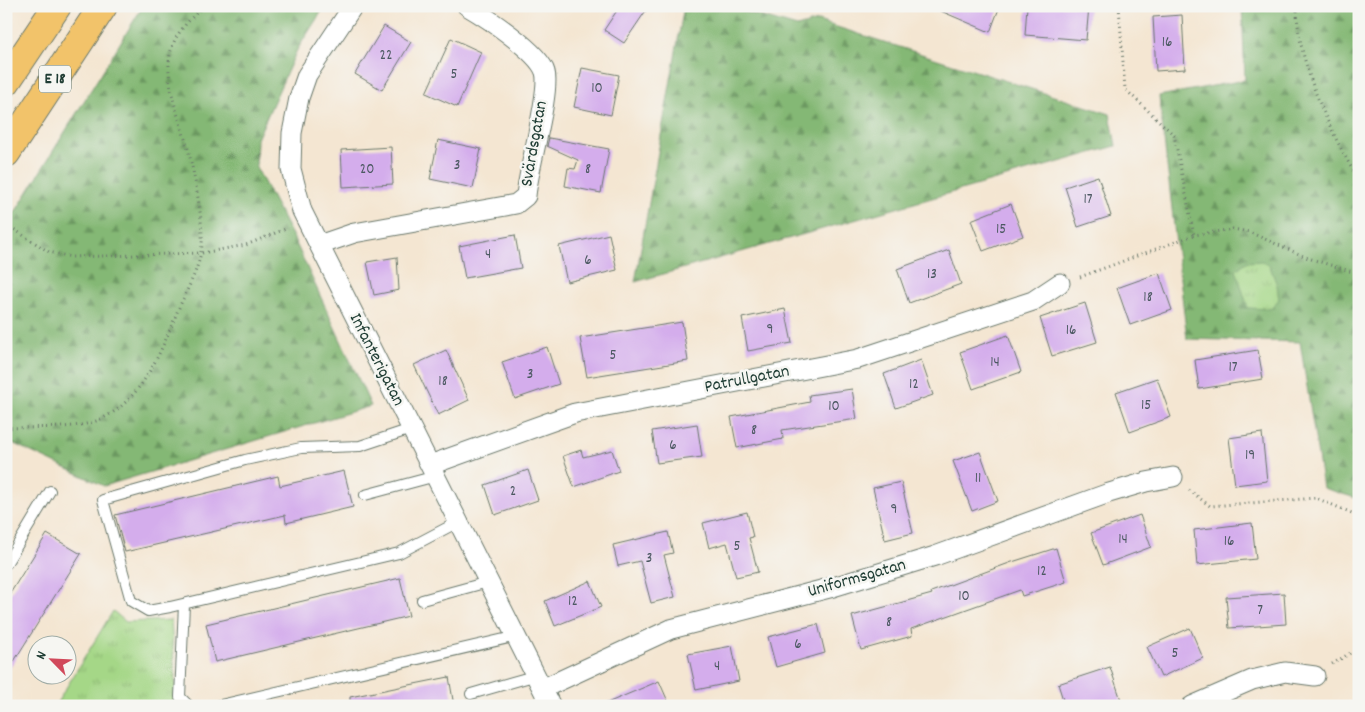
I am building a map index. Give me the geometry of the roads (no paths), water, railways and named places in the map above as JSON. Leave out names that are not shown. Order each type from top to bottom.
[{"type":"highway","name":"E 18","points":[[6,82],[57,6]]},
{"type":"highway","name":"E 18","points":[[6,153],[103,6]]},
{"type":"street","name":"Infanterigatan","points":[[353,6],[307,75],[298,98],[292,133],[291,168],[302,211],[339,289],[541,682],[551,706]]},
{"type":"street","name":"Svärdsgatan","points":[[319,245],[354,233],[516,204],[526,196],[546,73],[537,58],[485,17],[467,6]]},
{"type":"street","name":"Patrullgatan","points":[[433,471],[575,412],[858,359],[1033,301],[1060,282]]},
{"type":"street","name":"Uniformsgatan","points":[[541,682],[671,629],[833,586],[934,556],[1109,493],[1146,482],[1173,477]]},
{"type":"street","points":[[1192,706],[1252,680],[1285,672],[1315,676]]},
{"type":"lane","points":[[411,429],[360,446],[301,448],[245,460],[103,500],[131,601],[148,611],[399,553],[458,522]]},
{"type":"lane","points":[[365,495],[433,471]]},
{"type":"lane","points":[[6,564],[50,491]]},
{"type":"lane","points":[[422,600],[488,582]]},
{"type":"lane","points":[[184,604],[180,697],[189,706]]},
{"type":"lane","points":[[216,706],[259,701],[517,636]]},
{"type":"lane","points":[[471,694],[541,682]]}]
